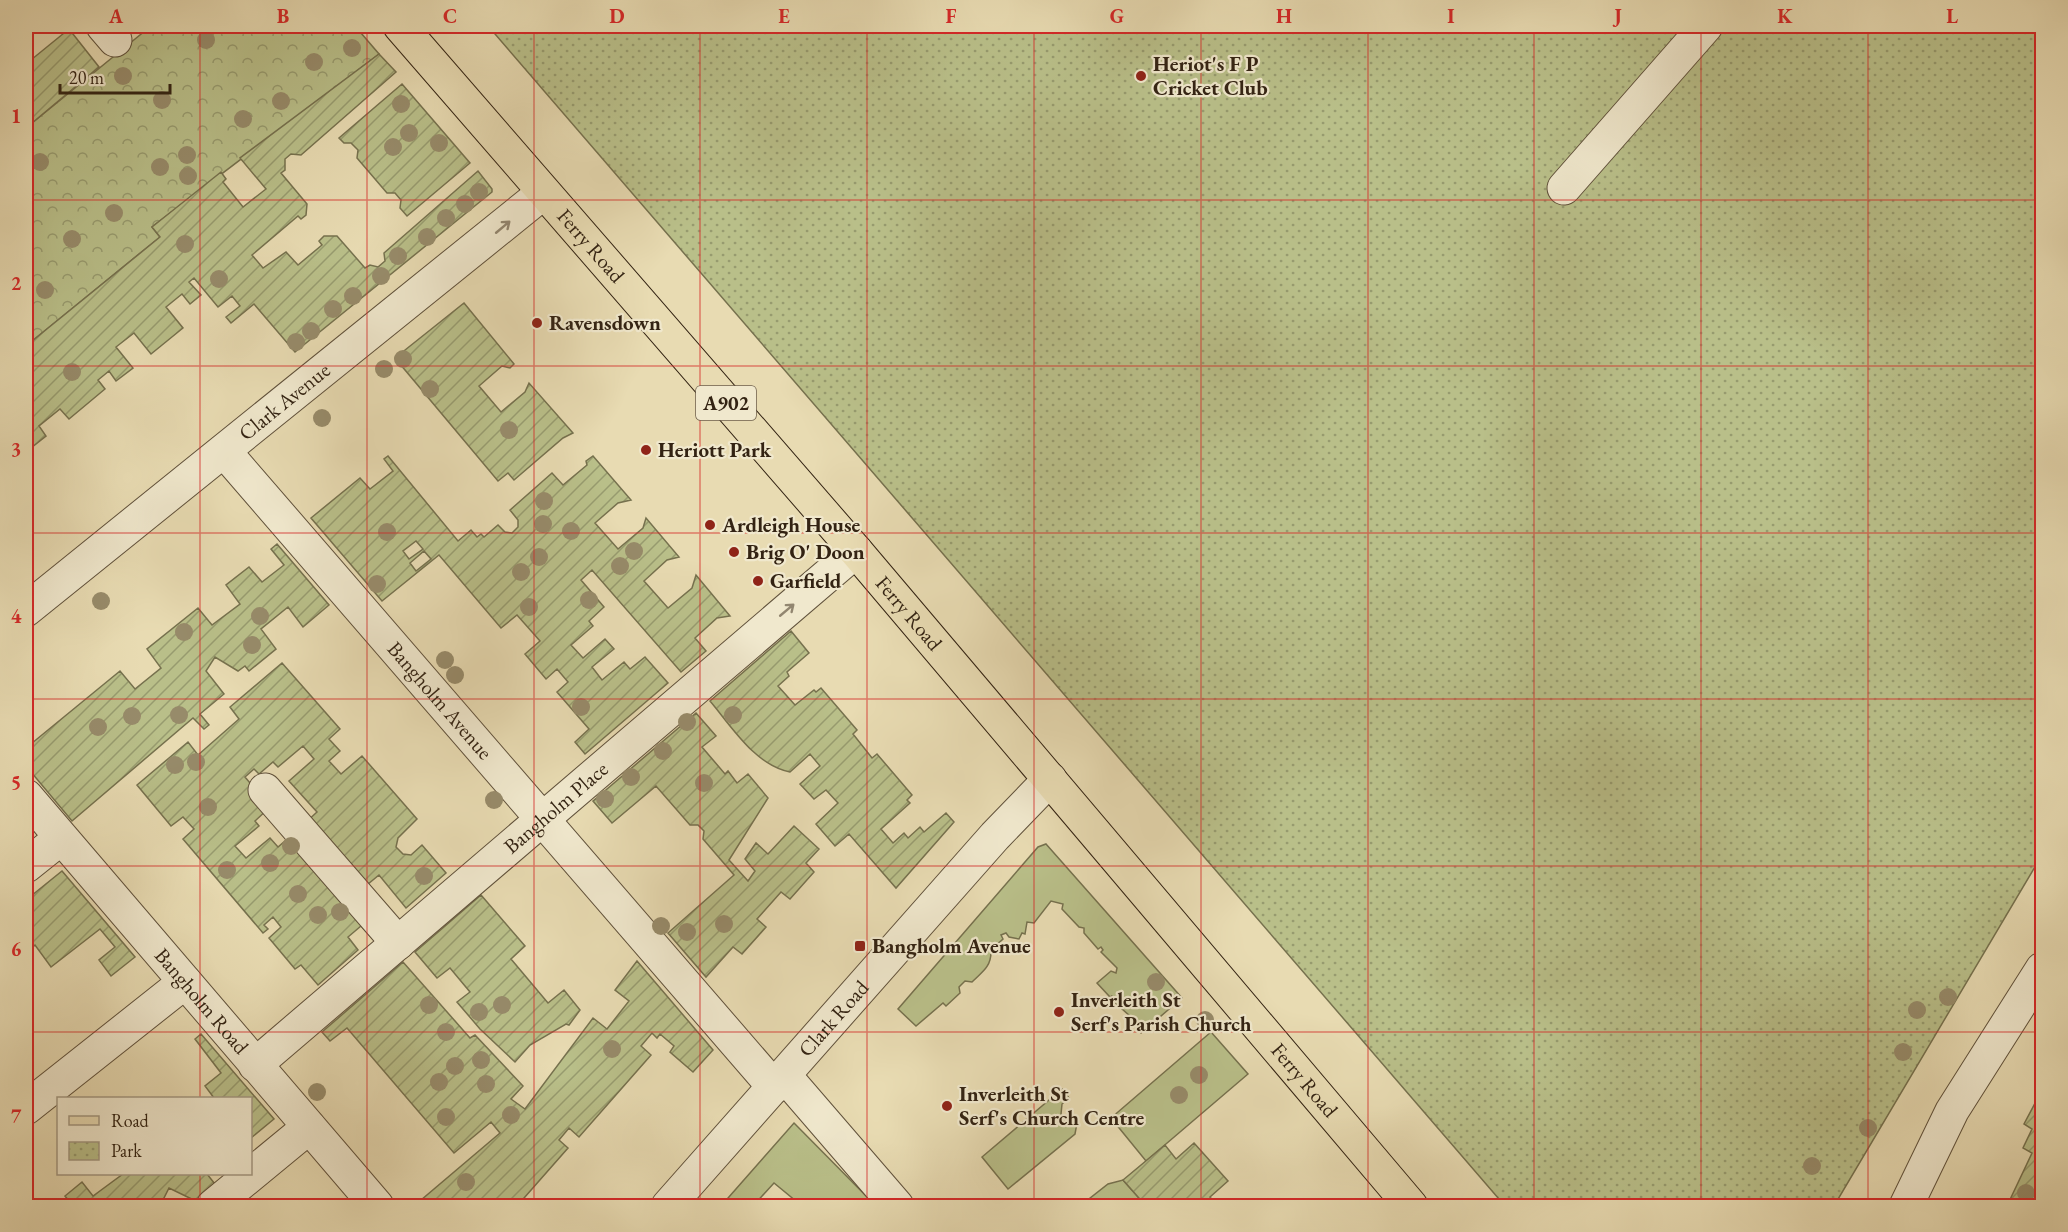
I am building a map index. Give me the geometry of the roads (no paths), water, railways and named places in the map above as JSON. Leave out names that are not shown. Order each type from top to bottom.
[{"type":"main road","name":"Ferry Road","points":[[401,27],[855,551],[1411,1206]]},
{"type":"street","points":[[1564,188],[1706,26]]},
{"type":"street","name":"Clark Avenue","points":[[26,610],[462,261],[543,193]]},
{"type":"street","name":"Bangholm Avenue","points":[[224,451],[542,819],[779,1081],[897,1206]]},
{"type":"street","name":"Bangholm Place","points":[[255,1065],[855,551]]},
{"type":"street","name":"Clark Road","points":[[668,1206],[995,836],[1050,779]]},
{"type":"street","points":[[265,790],[398,944]]},
{"type":"street","name":"Bangholm Road","points":[[26,796],[377,1206]]},
{"type":"street","points":[[26,866],[62,838]]},
{"type":"street","points":[[1906,1206],[1952,1111],[2039,976]]},
{"type":"street","points":[[26,1107],[185,982]]},
{"type":"street","points":[[252,1174],[309,1127]]},
{"type":"street","points":[[213,1206],[251,1175]]},
{"type":"place","name":"Heriot's F P Cricket Club","points":[[1141,76]]},
{"type":"place","name":"Ravensdown","points":[[537,323]]},
{"type":"place","name":"Heriott Park","points":[[646,450]]},
{"type":"place","name":"Ardleigh House","points":[[710,525]]},
{"type":"place","name":"Brig O' Doon","points":[[734,552]]},
{"type":"place","name":"Garfield","points":[[758,581]]},
{"type":"place","name":"Bangholm Avenue","points":[[860,946]]},
{"type":"place","name":"Inverleith St Serf's Parish Church","points":[[1059,1012]]},
{"type":"place","name":"Inverleith St Serf's Church Centre","points":[[947,1106]]}]
